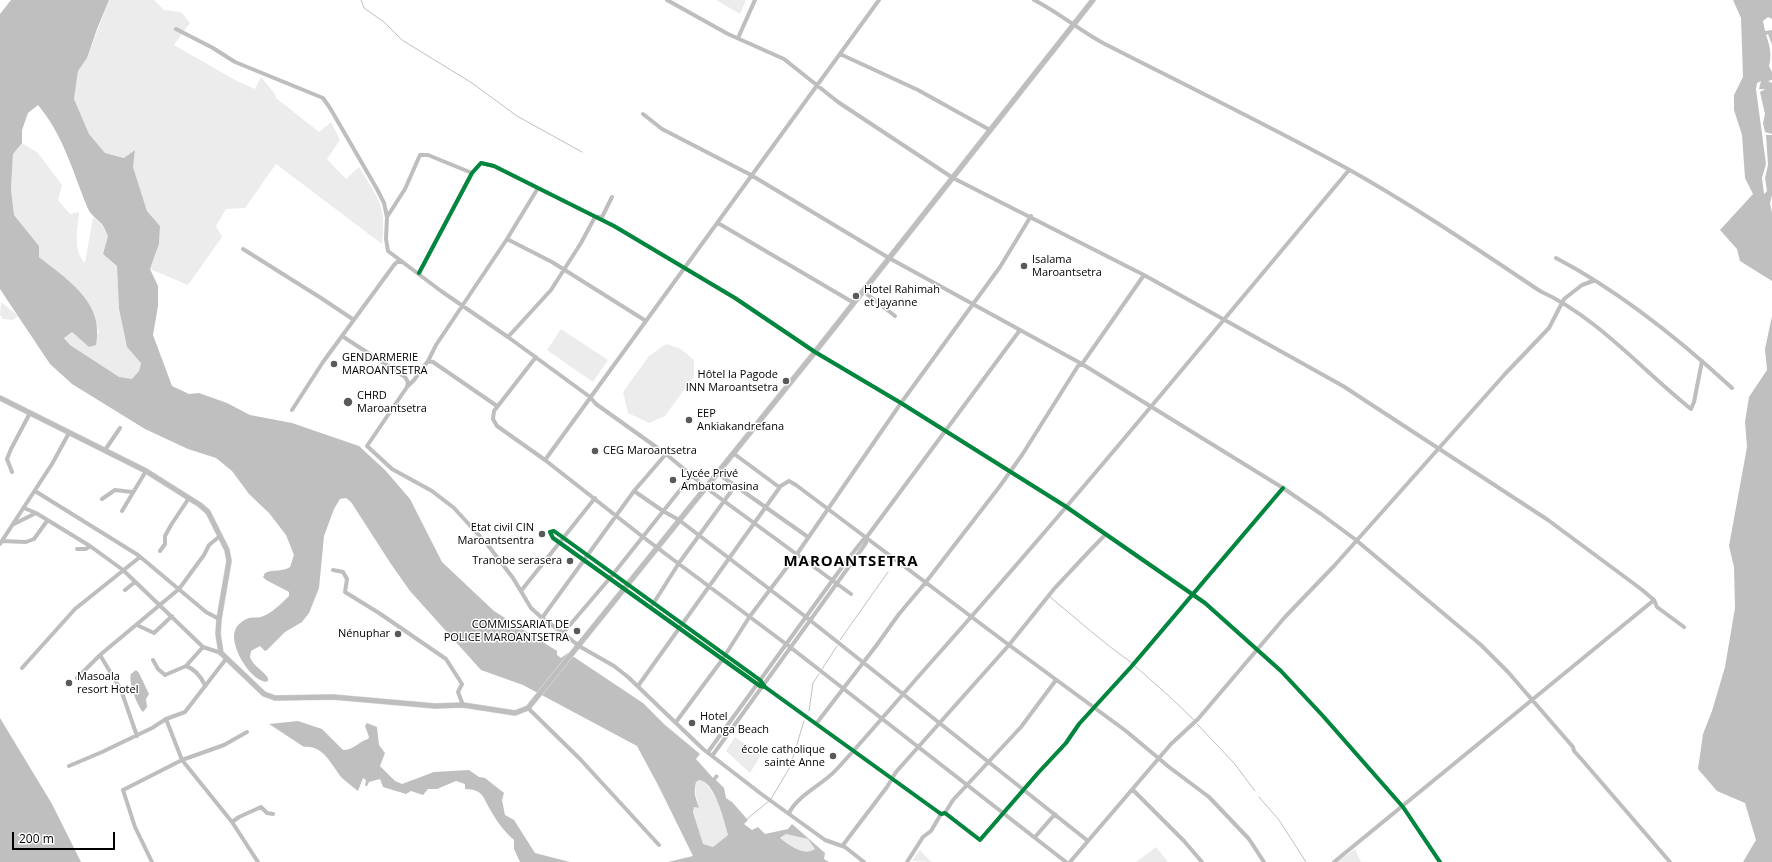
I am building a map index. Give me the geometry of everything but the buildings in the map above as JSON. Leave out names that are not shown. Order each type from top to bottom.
[{"type":"main road","points":[[0,398],[146,471],[208,512],[227,550],[228,561],[218,634],[221,653],[264,694],[275,698],[333,697],[435,706],[463,705],[515,713],[528,708],[572,655],[954,178],[1093,0]]},
{"type":"street","points":[[668,0],[704,22],[782,58],[850,110],[954,178],[1144,275],[1343,386],[1439,447],[1548,520],[1654,600],[1657,607],[1684,627]]},
{"type":"street","points":[[738,38],[755,0]]},
{"type":"street","points":[[546,460],[590,397],[718,223],[751,174],[879,0]]},
{"type":"street","points":[[1034,0],[1100,41],[1236,109],[1350,170],[1446,229],[1561,303],[1570,307],[1612,340],[1691,408],[1694,402],[1702,362]]},
{"type":"street","points":[[176,29],[213,48],[235,62],[323,98],[384,203],[387,217],[388,250],[441,291],[508,337],[590,397],[596,404],[666,454],[706,487],[851,594]]},
{"type":"street","points":[[840,54],[917,89],[990,130]]},
{"type":"street","points":[[642,114],[662,129],[751,174],[890,258],[1082,364],[1283,488],[1356,540],[1481,645],[1532,699],[1566,738],[1583,761],[1670,862]]},
{"type":"street","points":[[387,217],[406,187],[420,155],[428,155],[472,172]]},
{"type":"street","points":[[419,273],[472,172],[480,164],[491,165],[614,226],[771,321],[815,352],[901,403],[1066,506],[1215,610],[1306,697],[1403,807],[1440,862]]},
{"type":"street","points":[[789,813],[796,803],[832,775],[971,617],[1152,407],[1350,170]]},
{"type":"street","points":[[538,188],[507,239],[436,345],[428,361],[407,387],[368,446],[392,469],[427,488],[454,508],[487,544],[513,578],[531,608],[542,618],[579,646],[614,666],[638,686],[712,756],[768,799],[825,840],[834,844],[843,845],[864,862]]},
{"type":"street","points":[[595,217],[602,217],[612,197]]},
{"type":"street","points":[[676,722],[722,660],[750,616],[797,554],[901,403],[1006,258],[1031,216]]},
{"type":"street","points":[[508,337],[551,290],[581,243],[595,217]]},
{"type":"street","points":[[718,223],[854,303]]},
{"type":"street","points":[[507,239],[563,270],[646,321]]},
{"type":"street","points":[[243,249],[354,320]]},
{"type":"street","points":[[1556,258],[1639,311],[1732,388]]},
{"type":"street","points":[[292,410],[342,336],[394,265],[397,262],[402,262]]},
{"type":"street","points":[[816,724],[899,614],[926,582],[1010,472],[1078,366],[1082,364],[1144,275]]},
{"type":"street","points":[[1070,862],[1133,790],[1158,758],[1198,719],[1439,447],[1549,328],[1561,303],[1578,288],[1593,281]]},
{"type":"street","points":[[863,291],[895,316]]},
{"type":"street","points":[[712,756],[788,645],[863,540],[866,538],[1020,330]]},
{"type":"street","points":[[342,336],[405,377],[408,382],[407,387]]},
{"type":"street","points":[[536,357],[497,406],[493,415],[497,426],[546,460],[657,548],[788,645],[1066,862]]},
{"type":"street","points":[[428,361],[433,362],[497,406]]},
{"type":"street","points":[[12,472],[7,459],[10,449],[30,413]]},
{"type":"street","points":[[105,450],[120,428]]},
{"type":"street","points":[[1,542],[35,491],[69,433]]},
{"type":"street","points":[[733,453],[780,487]]},
{"type":"street","points":[[542,618],[634,491],[666,454]]},
{"type":"street","points":[[122,512],[132,492],[146,471]]},
{"type":"street","points":[[717,473],[808,537]]},
{"type":"street","points":[[563,633],[643,537],[692,475]]},
{"type":"street","points":[[638,686],[710,588],[780,487],[786,482],[792,482],[1008,645],[1126,731],[1158,758],[1209,797],[1249,839],[1264,862]]},
{"type":"street","points":[[653,604],[699,535],[735,486]]},
{"type":"street","points":[[561,540],[681,627],[725,655],[761,684],[816,724],[980,840],[1131,667],[1283,488]]},
{"type":"street","points":[[102,499],[115,490],[132,492]]},
{"type":"street","points":[[35,491],[140,557],[206,612],[219,619]]},
{"type":"street","points":[[634,491],[663,511],[680,520],[808,618],[1088,841]]},
{"type":"street","points":[[160,552],[165,544],[165,536],[189,498]]},
{"type":"street","points":[[521,591],[595,498]]},
{"type":"street","points":[[24,508],[36,513],[90,546],[123,570],[203,647],[221,653]]},
{"type":"street","points":[[14,524],[36,513]]},
{"type":"street","points":[[1,542],[26,542],[34,539],[48,521]]},
{"type":"street","points":[[843,845],[892,778],[918,747],[1008,645],[1054,589],[1063,582],[1074,567],[1106,534]]},
{"type":"street","points":[[77,678],[100,655],[137,626],[179,589],[204,556],[209,545],[220,536]]},
{"type":"street","points":[[77,549],[86,550],[90,546]]},
{"type":"street","points":[[22,668],[75,610],[140,557]]},
{"type":"street","points":[[333,570],[343,572],[347,579],[345,592],[379,613],[446,660],[462,684],[458,692],[463,705]]},
{"type":"street","points":[[125,590],[135,582]]},
{"type":"street","points":[[626,587],[653,604],[722,660],[761,684]]},
{"type":"street","points":[[1334,862],[1403,807],[1532,699],[1616,633],[1654,600]]},
{"type":"street","points":[[137,626],[154,633],[172,616]]},
{"type":"street","points":[[153,660],[158,669],[165,675],[186,666],[203,647]]},
{"type":"street","points":[[100,655],[121,690],[137,736]]},
{"type":"street","points":[[69,766],[137,736],[166,719],[185,712],[226,659]]},
{"type":"street","points":[[186,666],[199,675],[205,685]]},
{"type":"street","points":[[907,862],[923,836],[931,831],[943,813],[1021,727],[1056,680]]},
{"type":"street","points":[[708,752],[761,684]]},
{"type":"street","points":[[528,708],[580,759],[659,845]]},
{"type":"street","points":[[166,719],[182,760],[232,822],[258,862]]},
{"type":"street","points":[[152,862],[135,827],[124,790],[182,760],[224,744],[247,732]]},
{"type":"street","points":[[1133,790],[1184,840],[1202,862]]},
{"type":"street","points":[[232,822],[255,809],[261,808],[267,813],[272,814]]},
{"type":"street","points":[[1035,837],[1055,814]]},
{"type":"shaded area","points":[[11,0],[109,0],[87,58],[78,71],[74,99],[89,134],[105,153],[124,158],[135,150],[133,167],[147,211],[160,226],[159,244],[150,269],[158,286],[158,306],[153,335],[172,386],[189,394],[199,393],[227,403],[250,415],[292,423],[359,446],[385,470],[410,499],[442,562],[494,611],[557,651],[557,655],[561,658],[568,653],[643,703],[665,725],[700,754],[696,759],[713,778],[716,774],[719,776],[716,780],[724,788],[726,798],[732,802],[748,820],[744,824],[752,830],[758,827],[765,834],[788,829],[792,824],[825,853],[824,859],[829,862],[668,862],[693,856],[637,746],[523,685],[481,670],[410,591],[351,502],[346,498],[340,499],[334,509],[324,536],[319,588],[309,613],[302,622],[285,632],[267,650],[265,651],[260,646],[251,651],[250,657],[256,666],[266,675],[268,681],[265,682],[251,673],[241,659],[236,647],[234,641],[235,630],[242,621],[249,618],[265,616],[289,596],[289,592],[263,577],[265,573],[287,569],[290,567],[294,555],[286,535],[269,513],[249,494],[232,471],[216,458],[188,449],[145,429],[72,384],[50,364],[0,289],[0,14]],"holes":[[[38,105],[47,116],[66,153],[89,211],[102,224],[108,236],[103,254],[117,266],[119,309],[127,347],[141,363],[139,371],[132,379],[119,377],[70,345],[64,338],[72,332],[89,347],[96,345],[97,330],[95,317],[90,305],[82,294],[39,257],[39,246],[14,215],[11,189],[13,154],[22,143],[22,130],[28,113]],[[699,780],[705,782],[710,787],[718,803],[728,835],[713,847],[703,844],[693,812],[694,807],[699,808],[695,793],[696,782]],[[786,834],[808,839],[815,849],[806,852],[801,851],[792,847],[780,838]]]},
{"type":"shaded area","points":[[109,0],[154,0],[164,10],[181,12],[190,23],[174,45],[237,81],[255,89],[261,77],[275,94],[276,98],[319,132],[331,122],[340,140],[327,159],[346,179],[359,167],[380,203],[383,220],[382,244],[276,164],[245,208],[226,209],[216,226],[222,237],[188,285],[150,269],[159,244],[160,226],[147,211],[133,167],[135,150],[125,158],[105,153],[89,134],[74,99],[78,71],[87,58]]},
{"type":"shaded area","points":[[716,0],[746,0],[740,14]]},
{"type":"shaded area","points":[[1733,0],[1772,0],[1772,19],[1768,17],[1763,21],[1765,31],[1772,30],[1772,45],[1768,34],[1766,35],[1770,50],[1769,66],[1772,72],[1772,80],[1768,81],[1772,83],[1772,134],[1765,132],[1763,123],[1765,114],[1760,92],[1765,89],[1759,89],[1761,81],[1757,83],[1756,89],[1766,164],[1762,178],[1764,194],[1767,191],[1765,178],[1768,165],[1766,135],[1772,135],[1772,195],[1770,203],[1772,213],[1772,281],[1740,261],[1737,249],[1720,230],[1753,194],[1745,178],[1742,135],[1734,110],[1734,95],[1743,77],[1741,18]]},
{"type":"shaded area","points":[[22,143],[38,153],[62,185],[58,200],[70,214],[79,212],[77,246],[78,252],[85,263],[93,217],[101,223],[108,236],[103,254],[117,266],[119,309],[127,347],[141,362],[139,371],[132,379],[119,378],[70,345],[64,337],[72,332],[89,347],[99,332],[90,307],[84,297],[60,273],[39,257],[39,246],[14,215],[11,189],[13,154]]},
{"type":"shaded area","points":[[1,302],[18,316],[13,320],[3,319],[0,315]]},
{"type":"shaded area","points":[[1772,316],[1772,862],[1743,862],[1756,840],[1745,803],[1717,791],[1698,769],[1703,734],[1712,711],[1725,667],[1735,608],[1734,567],[1729,546],[1747,447],[1745,422],[1749,397],[1767,370],[1765,349]]},
{"type":"shaded area","points":[[561,329],[608,360],[593,382],[547,350]]},
{"type":"shaded area","points":[[666,344],[681,349],[694,360],[694,376],[665,416],[649,423],[628,413],[623,392],[649,356]]},
{"type":"shaded area","points":[[136,670],[139,673],[149,694],[146,699],[147,707],[143,712],[136,699],[130,677]]},
{"type":"shaded area","points":[[0,718],[52,804],[81,862],[0,862]]},
{"type":"shaded area","points":[[298,721],[322,729],[343,750],[350,749],[368,739],[369,737],[365,726],[367,723],[377,727],[379,745],[385,753],[380,766],[395,781],[402,784],[434,772],[469,770],[479,777],[485,778],[504,793],[502,800],[505,815],[514,820],[535,853],[570,862],[520,862],[514,849],[514,840],[504,830],[493,815],[482,795],[479,792],[465,789],[465,784],[456,781],[437,789],[428,789],[423,795],[411,791],[406,794],[383,787],[380,779],[369,782],[367,786],[365,786],[366,780],[363,778],[358,791],[341,777],[326,756],[321,752],[311,747],[304,747],[269,724]]},
{"type":"shaded area","points":[[735,737],[761,755],[750,773],[726,751]]},
{"type":"shaded area","points":[[699,780],[703,781],[713,792],[722,813],[728,835],[713,847],[703,844],[693,811],[694,807],[699,808],[695,790],[696,782]]},
{"type":"shaded area","points":[[786,834],[808,839],[815,849],[807,852],[797,850],[780,839]]},
{"type":"shaded area","points":[[1156,847],[1168,862],[1136,862]]},
{"type":"shaded area","points":[[1355,849],[1361,862],[1337,862]]},
{"type":"shaded area","points":[[920,850],[931,862],[912,861]]},
{"type":"waterway","points":[[361,0],[364,8],[384,22],[402,40],[472,83],[517,116],[582,152]]},
{"type":"waterway","points":[[840,640],[888,572]]},
{"type":"waterway","points":[[1050,597],[1100,639],[1132,663]]},
{"type":"waterway","points":[[822,669],[837,646]]},
{"type":"waterway","points":[[1135,666],[1194,720]]},
{"type":"waterway","points":[[809,711],[813,683],[819,674]]},
{"type":"waterway","points":[[771,799],[790,767],[804,721]]},
{"type":"waterway","points":[[1197,724],[1234,763],[1255,791]]},
{"type":"waterway","points":[[1259,797],[1279,820],[1306,862]]},
{"type":"waterway","points":[[747,819],[769,801]]},
{"type":"cycle path","points":[[419,273],[472,173],[481,163],[494,166],[614,226],[735,298],[815,352],[901,403],[1065,506],[1205,603],[1281,671],[1323,716],[1403,807],[1440,862]]},
{"type":"cycle path","points":[[765,687],[760,680],[554,531],[550,532],[553,538],[760,686],[765,687],[941,814],[945,813],[980,840],[1066,743],[1079,724],[1131,667],[1283,488]]},
{"type":"place","name":"Isalama Maroantsetra","points":[[1024,266]]},
{"type":"place","name":"Hotel Rahimah et Jayanne","points":[[856,296]]},
{"type":"place","name":"GENDARMERIE MAROANTSETRA","points":[[334,364]]},
{"type":"place","name":"Hôtel la Pagode INN Maroantsetra","points":[[786,381]]},
{"type":"place","name":"CHRD Maroantsetra","points":[[348,402]]},
{"type":"place","name":"EEP Ankiakandrefana","points":[[689,420]]},
{"type":"place","name":"CEG Maroantsetra","points":[[595,451]]},
{"type":"place","name":"Lycée Privé Ambatomasina","points":[[673,480]]},
{"type":"place","name":"Etat civil CIN Maroantsentra","points":[[542,534]]},
{"type":"place","name":"Tranobe serasera","points":[[570,561]]},
{"type":"place","name":"COMMISSARIAT DE POLICE MAROANTSETRA","points":[[577,631]]},
{"type":"place","name":"Nénuphar","points":[[398,634]]},
{"type":"place","name":"Masoala resort Hotel","points":[[69,683]]},
{"type":"place","name":"Hotel Manga Beach","points":[[692,723]]},
{"type":"place","name":"école catholique sainte Anne","points":[[833,756]]},
{"type":"district","name":"MAROANTSETRA","points":[[851,562]]}]
